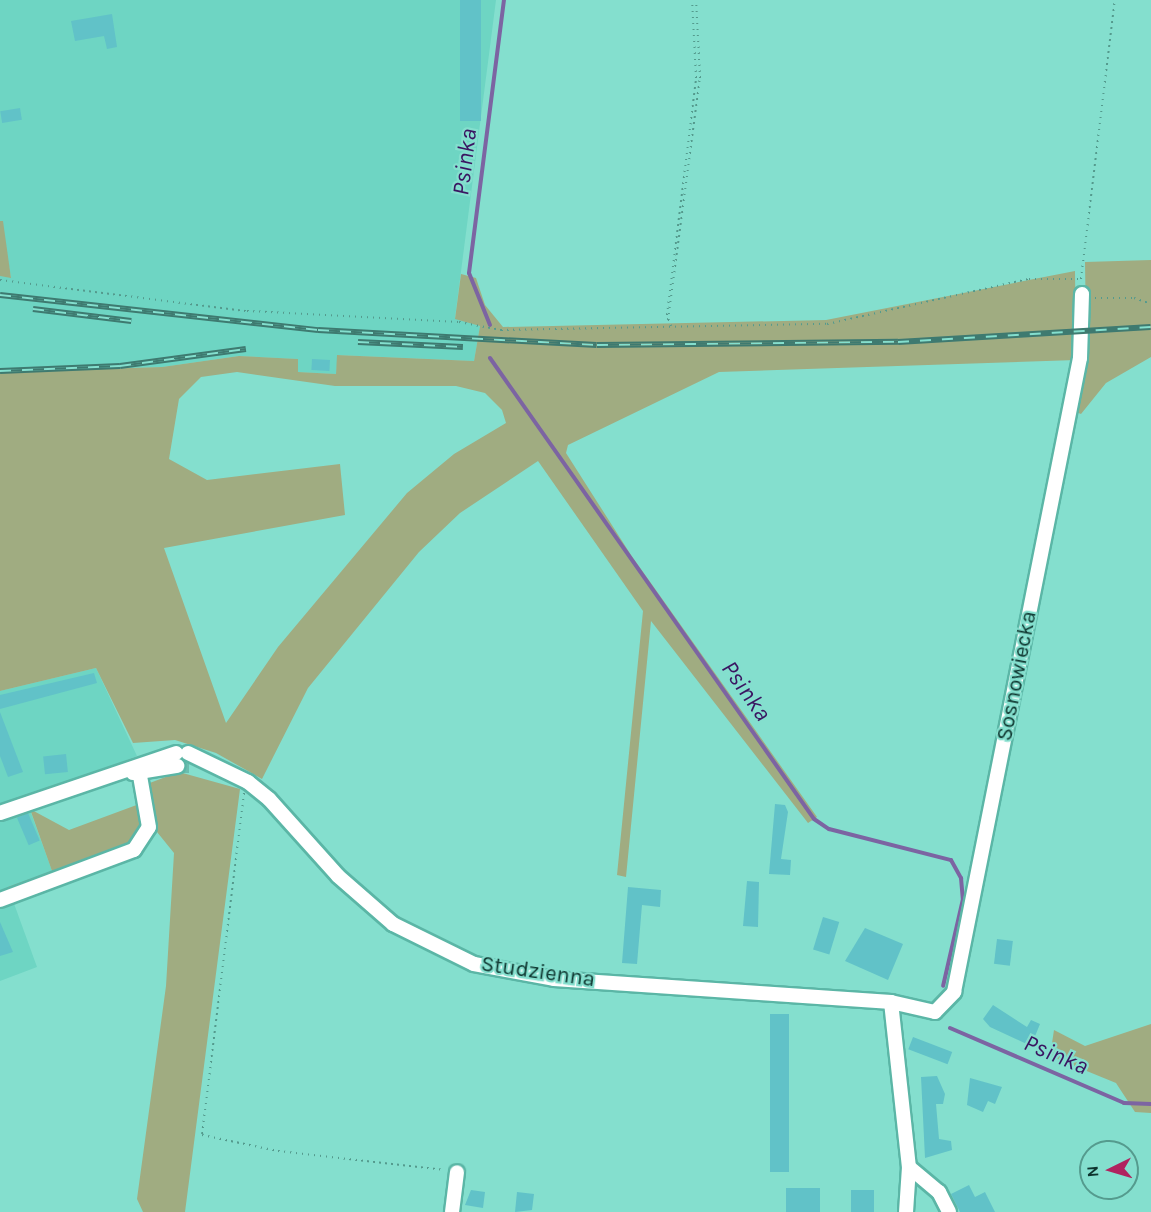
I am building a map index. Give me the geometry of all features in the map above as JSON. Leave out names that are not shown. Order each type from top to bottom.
[{"type":"street","name":"Sosnowiecka","points":[[935,1012],[954,992],[1082,333],[1082,294]]},
{"type":"street","name":"Studzienna","points":[[0,813],[123,769],[182,759],[211,765],[248,782],[338,876],[393,924],[474,964],[554,979],[891,1002],[935,1012]]},
{"type":"street","name":"Studzienna","points":[[140,776],[182,759]]},
{"type":"street","points":[[0,900],[134,850],[149,827],[140,776],[123,769]]},
{"type":"street","points":[[891,1002],[909,1167],[906,1212]]},
{"type":"street","points":[[909,1167],[939,1192],[949,1212]]},
{"type":"street","points":[[452,1212],[457,1172]]},
{"type":"path","points":[[671,326],[668,320],[696,78],[692,0]]},
{"type":"path","points":[[668,320],[700,78],[696,0]]},
{"type":"path","points":[[0,280],[215,308],[459,322],[478,329],[827,324],[1029,279],[1081,279],[1115,0]]},
{"type":"path","points":[[1082,294],[1151,304]]},
{"type":"path","points":[[248,782],[213,1008],[202,1136],[278,1151],[457,1172]]},
{"type":"shaded area","points":[[0,0],[496,0],[455,318],[480,326],[474,361],[338,355],[336,374],[297,372],[298,359],[239,356],[162,367],[0,372],[0,276],[11,277],[0,221]]},
{"type":"shaded area","points":[[0,221],[3,221],[11,278],[0,276]]},
{"type":"shaded area","points":[[1151,260],[1151,357],[1106,383],[1081,414],[1076,412],[1086,327],[1085,262]]},
{"type":"shaded area","points":[[1075,271],[1076,360],[719,372],[568,445],[566,453],[631,555],[817,817],[808,823],[651,621],[626,877],[617,875],[643,611],[538,461],[460,513],[419,552],[308,688],[262,779],[216,753],[175,740],[133,743],[96,668],[0,691],[0,372],[162,367],[239,356],[298,359],[298,372],[336,374],[337,355],[474,361],[480,326],[455,319],[461,274],[476,278],[485,305],[503,327],[826,320]],"holes":[[[237,372],[335,386],[456,386],[485,393],[502,410],[506,423],[454,454],[407,493],[278,647],[226,723],[164,548],[345,515],[340,464],[207,480],[169,459],[179,399],[201,377]]]},
{"type":"shaded area","points":[[96,668],[137,756],[26,799],[52,871],[8,887],[37,967],[0,981],[0,691]]},
{"type":"shaded area","points":[[179,772],[240,789],[185,1212],[143,1212],[137,1199],[166,986],[174,853],[157,832],[147,784]]},
{"type":"shaded area","points":[[142,803],[142,831],[132,846],[10,893],[8,887],[52,871],[30,809],[69,830]]},
{"type":"shaded area","points":[[1151,1024],[1151,1113],[1135,1112],[1116,1083],[1050,1056],[1054,1030],[1085,1046]]},
{"type":"building","points":[[460,0],[481,0],[481,121],[460,121]]},
{"type":"building","points":[[112,14],[117,47],[107,49],[104,36],[75,41],[71,21]]},
{"type":"building","points":[[20,108],[22,120],[2,123],[0,111]]},
{"type":"building","points":[[312,359],[330,360],[329,371],[311,370]]},
{"type":"building","points":[[94,673],[97,683],[0,709],[0,695]]},
{"type":"building","points":[[0,712],[23,772],[8,777],[0,756]]},
{"type":"building","points":[[66,754],[68,772],[45,774],[43,756]]},
{"type":"building","points":[[775,804],[785,805],[788,812],[781,859],[791,860],[790,875],[769,874]]},
{"type":"building","points":[[28,813],[40,841],[29,845],[17,818]]},
{"type":"building","points":[[747,881],[759,882],[758,927],[743,926]]},
{"type":"building","points":[[628,887],[661,890],[660,907],[642,905],[637,964],[622,963]]},
{"type":"building","points":[[823,917],[839,922],[829,954],[813,950]]},
{"type":"building","points":[[0,922],[13,952],[0,956]]},
{"type":"building","points":[[865,928],[903,944],[888,980],[845,961]]},
{"type":"building","points":[[997,939],[1013,941],[1010,966],[994,964]]},
{"type":"building","points":[[993,1005],[1027,1027],[1031,1020],[1040,1024],[1031,1046],[990,1027],[983,1019]]},
{"type":"building","points":[[770,1014],[789,1014],[789,1172],[770,1172]]},
{"type":"building","points":[[913,1037],[952,1052],[948,1064],[908,1049]]},
{"type":"building","points":[[937,1076],[945,1094],[943,1104],[936,1104],[939,1139],[951,1141],[952,1150],[925,1158],[921,1077]]},
{"type":"building","points":[[970,1078],[1002,1087],[995,1104],[988,1101],[983,1112],[967,1105]]},
{"type":"building","points":[[969,1185],[975,1197],[985,1192],[995,1212],[960,1212],[951,1194]]},
{"type":"building","points":[[786,1188],[820,1188],[820,1212],[786,1212]]},
{"type":"building","points":[[471,1190],[485,1192],[483,1208],[465,1205]]},
{"type":"building","points":[[851,1190],[874,1190],[874,1212],[851,1212]]},
{"type":"building","points":[[517,1192],[534,1194],[532,1210],[515,1212]]},
{"type":"waterway","name":"Psinka","points":[[490,325],[469,273],[504,0]]},
{"type":"waterway","name":"Psinka","points":[[490,358],[814,819],[829,829],[951,860],[961,878],[963,899],[943,986]]},
{"type":"waterway","name":"Psinka","points":[[950,1028],[1124,1103],[1151,1104]]},
{"type":"tunnel","points":[[177,766],[189,766]]},
{"type":"railway","points":[[0,295],[318,330],[597,345],[898,342],[1151,327]]},
{"type":"railway","points":[[33,309],[131,321]]},
{"type":"railway","points":[[358,342],[463,347]]},
{"type":"railway","points":[[0,371],[120,366],[246,349]]}]
